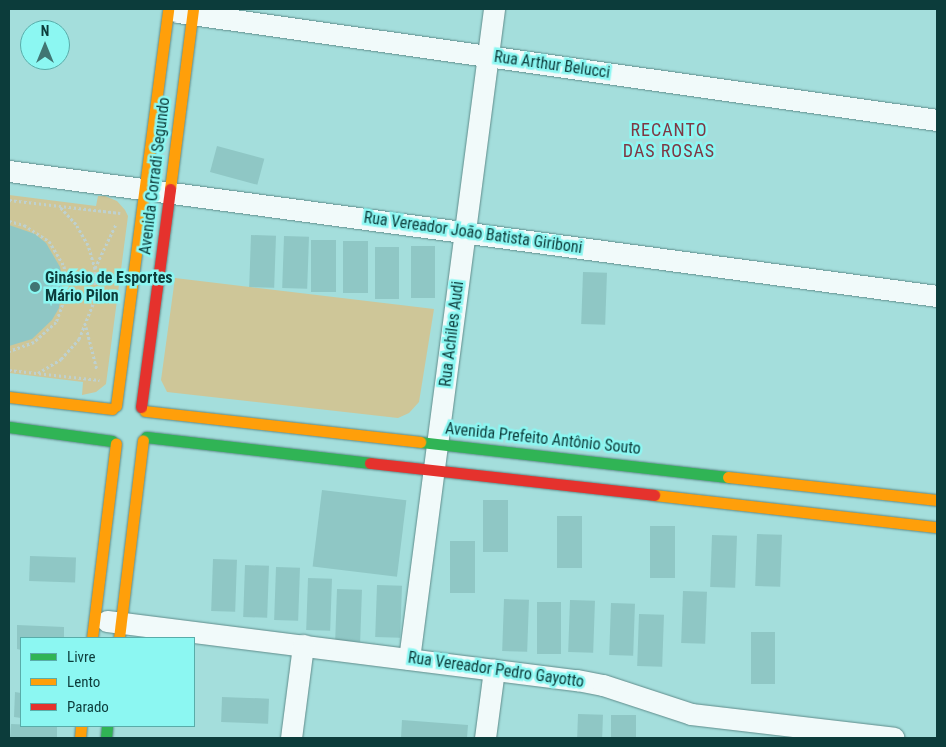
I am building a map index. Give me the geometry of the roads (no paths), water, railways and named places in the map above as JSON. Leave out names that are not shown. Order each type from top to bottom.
[{"type":"street","name":"Rua Achiles Audi","points":[[409,659],[494,9]]},
{"type":"street","name":"Rua Arthur Belucci","points":[[168,10],[193,11],[488,56],[937,120]]},
{"type":"street","name":"Avenida Corradi Segundo","points":[[114,408],[168,10]]},
{"type":"street","name":"Avenida Corradi Segundo","points":[[143,409],[193,11]]},
{"type":"street","name":"Rua Vereador João Batista Giriboni","points":[[9,171],[169,191],[937,296]]},
{"type":"street","points":[[9,397],[114,408],[129,403],[143,409],[150,424],[145,438],[120,630]]},
{"type":"street","points":[[93,629],[114,442],[106,425],[114,408]]},
{"type":"street","name":"Avenida Prefeito Antônio Souto","points":[[143,409],[937,500]]},
{"type":"street","points":[[9,428],[133,446],[145,438],[937,527]]},
{"type":"street","name":"Rua Vereador Pedro Gayotto","points":[[93,629],[303,645],[494,670],[603,685],[691,714],[894,738]]},
{"type":"street","points":[[290,738],[303,645]]},
{"type":"street","points":[[485,738],[494,670]]},
{"type":"place","name":"Ginásio de Esportes Mário Pilon","points":[[35,287]]},
{"type":"district","name":"RECANTO DAS ROSAS","points":[[669,141]]}]
